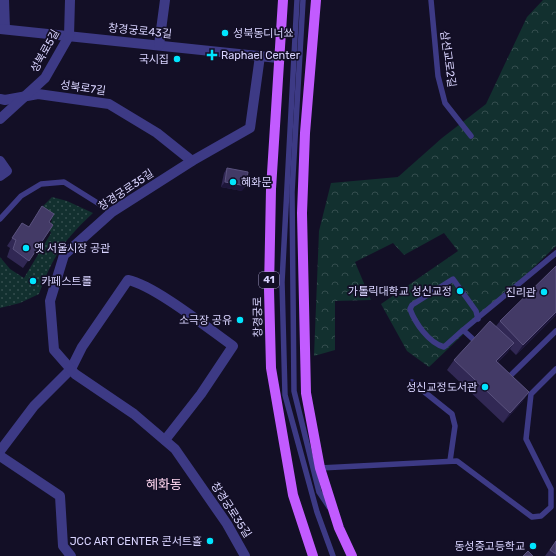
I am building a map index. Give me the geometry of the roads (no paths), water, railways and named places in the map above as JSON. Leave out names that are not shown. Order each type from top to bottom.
[{"type":"main road","name":"창경궁로","points":[[283,0],[278,58],[271,189],[269,289],[271,368],[293,495],[313,556]]},
{"type":"main road","points":[[316,0],[306,133],[302,213],[306,394],[320,468],[335,516],[352,556]]},
{"type":"street","points":[[2,29],[4,0]]},
{"type":"street","name":"성북로5길","points":[[0,119],[45,78],[69,36],[70,0]]},
{"type":"street","points":[[158,45],[165,0]]},
{"type":"street","name":"창경궁로43길","points":[[2,29],[278,58]]},
{"type":"street","name":"창경궁로35길","points":[[245,556],[227,524],[175,449],[134,414],[76,374],[54,350],[50,301],[64,255],[112,212],[192,161],[250,128],[260,56]]},
{"type":"street","name":"성북로7길","points":[[0,98],[5,100],[38,94],[109,104],[157,133],[192,161]]},
{"type":"street","points":[[0,160],[7,171],[0,176]]},
{"type":"street","points":[[0,450],[34,406],[71,369],[82,347],[128,280],[138,282],[233,346],[201,394],[165,440]]},
{"type":"street","points":[[0,456],[60,496],[63,546],[71,556]]},
{"type":"lane","points":[[297,0],[282,282],[285,395],[317,512],[333,556]]},
{"type":"lane","points":[[302,0],[292,192],[294,391],[319,492],[335,516]]},
{"type":"lane","name":"삼선교로2길","points":[[431,0],[438,76],[445,102],[471,136]]},
{"type":"lane","points":[[0,219],[21,196],[41,184],[64,182],[112,212]]},
{"type":"lane","points":[[478,319],[476,311],[453,279],[411,307],[410,311],[430,340],[444,347],[478,319],[556,253]]},
{"type":"lane","points":[[464,330],[474,340]]},
{"type":"lane","points":[[516,380],[509,373],[556,332]]},
{"type":"lane","points":[[320,468],[457,461],[532,517],[541,516],[554,509],[551,489],[526,439],[531,394],[556,369]]},
{"type":"lane","points":[[412,382],[452,414],[455,426],[450,461]]},
{"type":"lane","points":[[526,389],[531,394]]},
{"type":"place","name":"성북동디너쑈","points":[[225,33]]},
{"type":"place","name":"Raphael Center","points":[[212,55]]},
{"type":"place","name":"국시집","points":[[177,59]]},
{"type":"place","name":"혜화문","points":[[233,182]]},
{"type":"place","name":"옛 서울시장 공관","points":[[26,248]]},
{"type":"place","name":"카페스트롤","points":[[33,281]]},
{"type":"place","name":"가톨릭대학교 성신교정","points":[[460,291]]},
{"type":"place","name":"진리관","points":[[544,292]]},
{"type":"place","name":"소극장 공유","points":[[240,320]]},
{"type":"place","name":"성신교정도서관","points":[[485,387]]},
{"type":"place","name":"JCC ART CENTER 콘서트홀","points":[[210,541]]},
{"type":"place","name":"동성중고등학교","points":[[533,546]]},
{"type":"district","name":"혜화동","points":[[164,484]]}]
